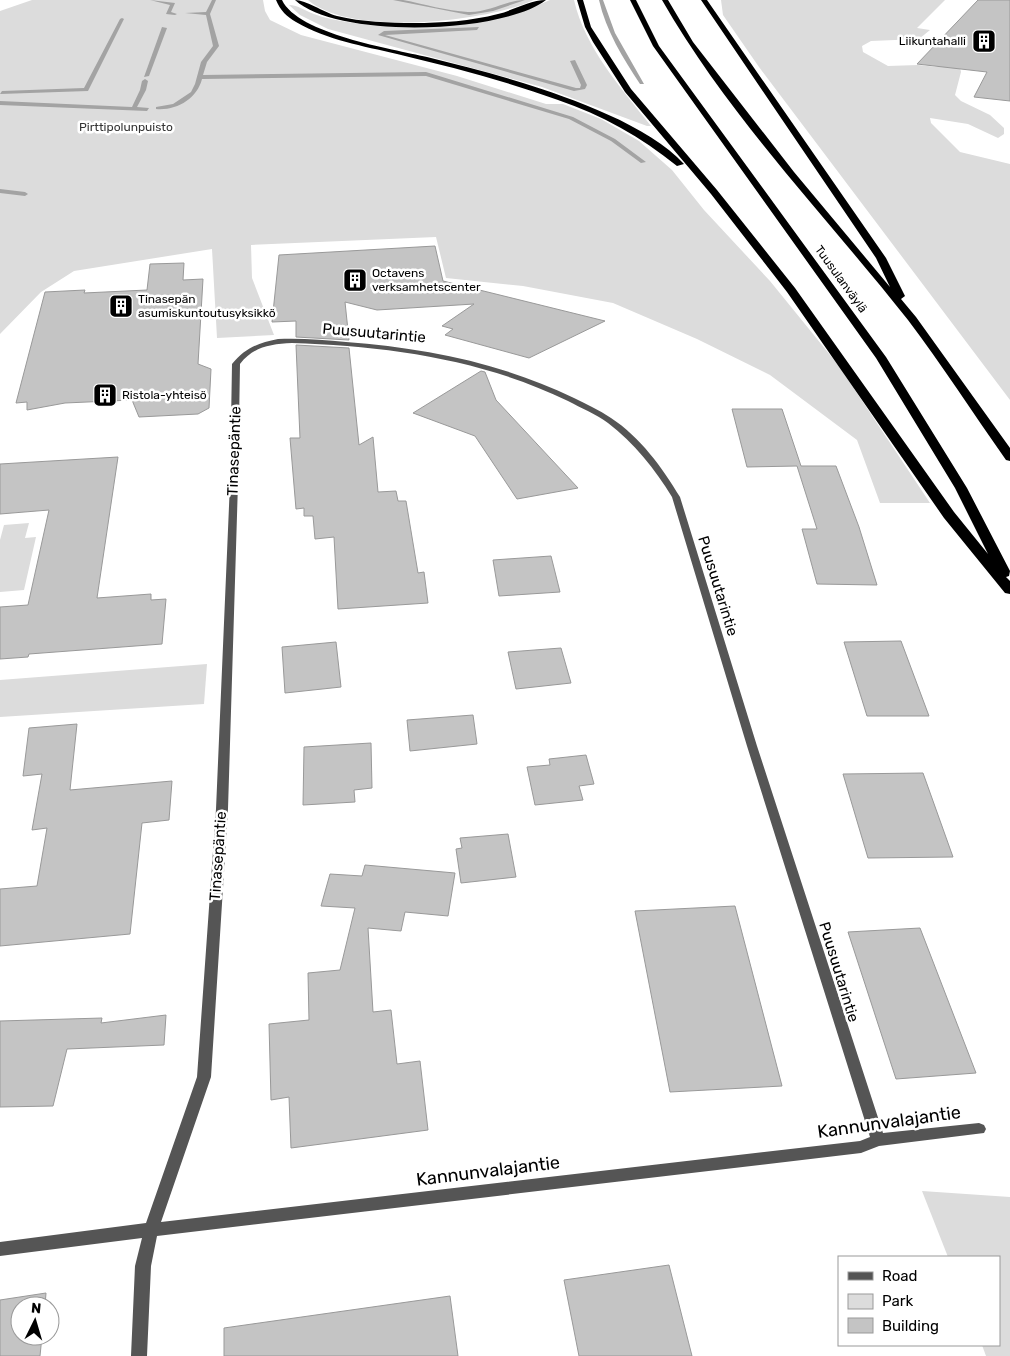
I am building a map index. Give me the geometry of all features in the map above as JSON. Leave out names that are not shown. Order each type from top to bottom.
[{"type":"highway","points":[[279,0],[282,7],[294,18],[322,31],[364,44],[508,81],[601,113],[640,133],[714,192]]},
{"type":"highway","points":[[298,0],[319,12],[341,18],[366,22],[414,25],[484,19],[526,8],[543,0]]},
{"type":"highway","points":[[580,0],[588,27],[606,60],[653,122],[714,192],[791,290],[949,515],[1010,590]]},
{"type":"highway","name":"Tuusulanväylä","points":[[633,0],[656,46],[881,357],[961,488],[1010,585]]},
{"type":"highway","name":"Tuusulanväylä","points":[[665,0],[690,43],[791,174],[912,320],[1010,457]]},
{"type":"highway","points":[[704,0],[881,258],[912,320]]},
{"type":"street","name":"Puusuutarintie","points":[[247,350],[269,343],[285,342],[367,345],[438,354],[480,364],[533,382],[576,402],[608,420],[649,456],[676,496],[737,698],[878,1140]]},
{"type":"street","name":"Tinasepäntie","points":[[139,1356],[143,1266],[152,1230],[204,1077],[222,809],[236,364],[247,350]]},
{"type":"street","name":"Kannunvalajantie","points":[[0,1249],[242,1218],[861,1147],[878,1140],[979,1128]]},
{"type":"green space","name":"Pirttipolunpuisto","points":[[32,0],[263,0],[265,11],[270,20],[301,35],[457,76],[546,104],[563,104],[601,119],[639,141],[672,170],[704,210],[770,281],[839,366],[930,503],[880,503],[857,440],[770,375],[697,339],[613,303],[523,286],[446,278],[436,237],[251,245],[252,278],[274,335],[217,338],[212,249],[74,271],[41,292],[0,334],[0,11]]},
{"type":"green space","points":[[308,0],[534,0],[512,8],[452,19],[419,22],[385,22],[354,19],[328,12]]},
{"type":"green space","points":[[550,0],[574,0],[586,35],[595,51],[616,82],[651,126],[542,87],[328,29],[300,15],[289,5],[322,17],[347,22],[371,25],[424,26],[477,21],[503,16]]},
{"type":"green space","points":[[721,0],[945,0],[917,28],[930,30],[919,39],[871,41],[862,46],[863,52],[888,66],[918,65],[937,67],[944,60],[959,63],[961,72],[955,95],[961,101],[990,115],[1004,128],[1004,134],[998,138],[968,124],[930,118],[931,123],[960,152],[1010,164],[1010,400],[759,67],[723,15]]},
{"type":"green space","points":[[29,523],[25,538],[36,537],[24,590],[0,592],[0,540],[4,525]]},
{"type":"green space","points":[[207,664],[204,704],[0,717],[0,680]]},
{"type":"green space","points":[[922,1191],[1010,1197],[1010,1356],[986,1356],[982,1346],[1000,1346],[1000,1256],[948,1256]]},
{"type":"building","points":[[978,0],[1010,0],[1010,101],[974,97],[987,72],[917,64]]},
{"type":"building","points":[[435,246],[443,281],[605,321],[529,358],[445,335],[453,329],[442,326],[474,304],[377,310],[345,302],[349,340],[296,337],[296,321],[272,322],[279,255]]},
{"type":"building","points":[[184,263],[183,280],[203,279],[198,364],[211,369],[209,408],[198,414],[139,417],[132,400],[65,403],[27,410],[27,402],[16,403],[45,292],[85,290],[84,293],[147,290],[150,264]]},
{"type":"building","points":[[296,345],[349,348],[359,445],[373,437],[378,492],[396,491],[398,501],[406,501],[418,573],[424,572],[428,603],[338,609],[334,537],[315,539],[313,516],[304,516],[304,508],[296,509],[290,438],[300,438]]},
{"type":"building","points":[[481,371],[485,372],[496,400],[578,488],[517,499],[475,436],[413,413]]},
{"type":"building","points":[[732,409],[782,409],[801,466],[836,466],[859,527],[877,585],[817,584],[802,529],[817,529],[797,466],[747,467]]},
{"type":"building","points":[[118,457],[97,598],[151,594],[151,600],[166,599],[162,644],[29,654],[28,657],[0,659],[0,607],[28,605],[49,510],[0,514],[0,464]]},
{"type":"building","points":[[551,556],[560,592],[499,596],[493,560]]},
{"type":"building","points":[[901,641],[929,716],[867,716],[844,642]]},
{"type":"building","points":[[336,642],[341,687],[285,693],[282,647]]},
{"type":"building","points":[[561,648],[571,683],[516,689],[508,652]]},
{"type":"building","points":[[473,715],[477,744],[410,751],[407,720]]},
{"type":"building","points":[[77,724],[70,790],[172,781],[169,820],[142,823],[130,934],[0,946],[0,889],[37,886],[47,828],[32,830],[42,774],[23,776],[29,728]]},
{"type":"building","points":[[371,743],[372,788],[354,790],[355,802],[303,805],[304,747]]},
{"type":"building","points":[[586,755],[594,784],[579,786],[583,800],[535,805],[527,767],[550,765],[549,759]]},
{"type":"building","points":[[923,773],[953,857],[868,858],[843,774]]},
{"type":"building","points":[[508,834],[516,877],[461,883],[456,849],[462,848],[460,838]]},
{"type":"building","points":[[365,865],[455,873],[448,916],[405,912],[401,931],[368,928],[373,1012],[391,1010],[397,1064],[420,1061],[428,1130],[291,1148],[289,1097],[271,1100],[269,1024],[309,1020],[308,973],[340,970],[355,908],[321,906],[330,874],[362,876]]},
{"type":"building","points":[[735,906],[782,1086],[670,1092],[635,911]]},
{"type":"building","points":[[920,928],[976,1073],[896,1079],[848,932]]},
{"type":"building","points":[[166,1015],[164,1045],[67,1049],[53,1106],[0,1107],[0,1021],[102,1018],[101,1023]]},
{"type":"building","points":[[669,1265],[692,1356],[579,1356],[564,1280]]},
{"type":"building","points":[[46,1293],[46,1296],[26,1296]]},
{"type":"building","points":[[450,1296],[458,1356],[224,1356],[224,1328]]},
{"type":"building","points":[[10,1298],[10,1346],[41,1346],[40,1356],[0,1356],[0,1300]]},
{"type":"waterway","points":[[152,0],[173,4],[168,13],[175,14]]},
{"type":"waterway","points":[[208,14],[214,0]]},
{"type":"waterway","points":[[395,0],[469,14],[491,10],[523,0]]},
{"type":"waterway","points":[[601,0],[612,33],[642,83]]},
{"type":"waterway","points":[[187,13],[208,14]]},
{"type":"waterway","points":[[158,108],[175,106],[193,93],[198,84],[204,62],[216,46],[208,14]]},
{"type":"waterway","points":[[2,93],[86,90],[122,19]]},
{"type":"waterway","points":[[146,76],[164,28]]},
{"type":"waterway","points":[[477,28],[384,33],[381,35],[576,90],[582,89],[584,85],[573,61]]},
{"type":"waterway","points":[[200,77],[426,74],[571,118],[613,140],[643,162]]},
{"type":"waterway","points":[[134,108],[143,90],[145,81]]},
{"type":"waterway","points":[[0,103],[147,109]]},
{"type":"waterway","points":[[0,191],[25,194]]},
{"type":"place","name":"Liikuntahalli","points":[[984,41]]},
{"type":"place","name":"Octavens verksamhetscenter","points":[[355,280]]},
{"type":"place","name":"Tinasepän asumiskuntoutusyksikkö","points":[[121,306]]},
{"type":"place","name":"Ristola-yhteisö","points":[[105,395]]}]
